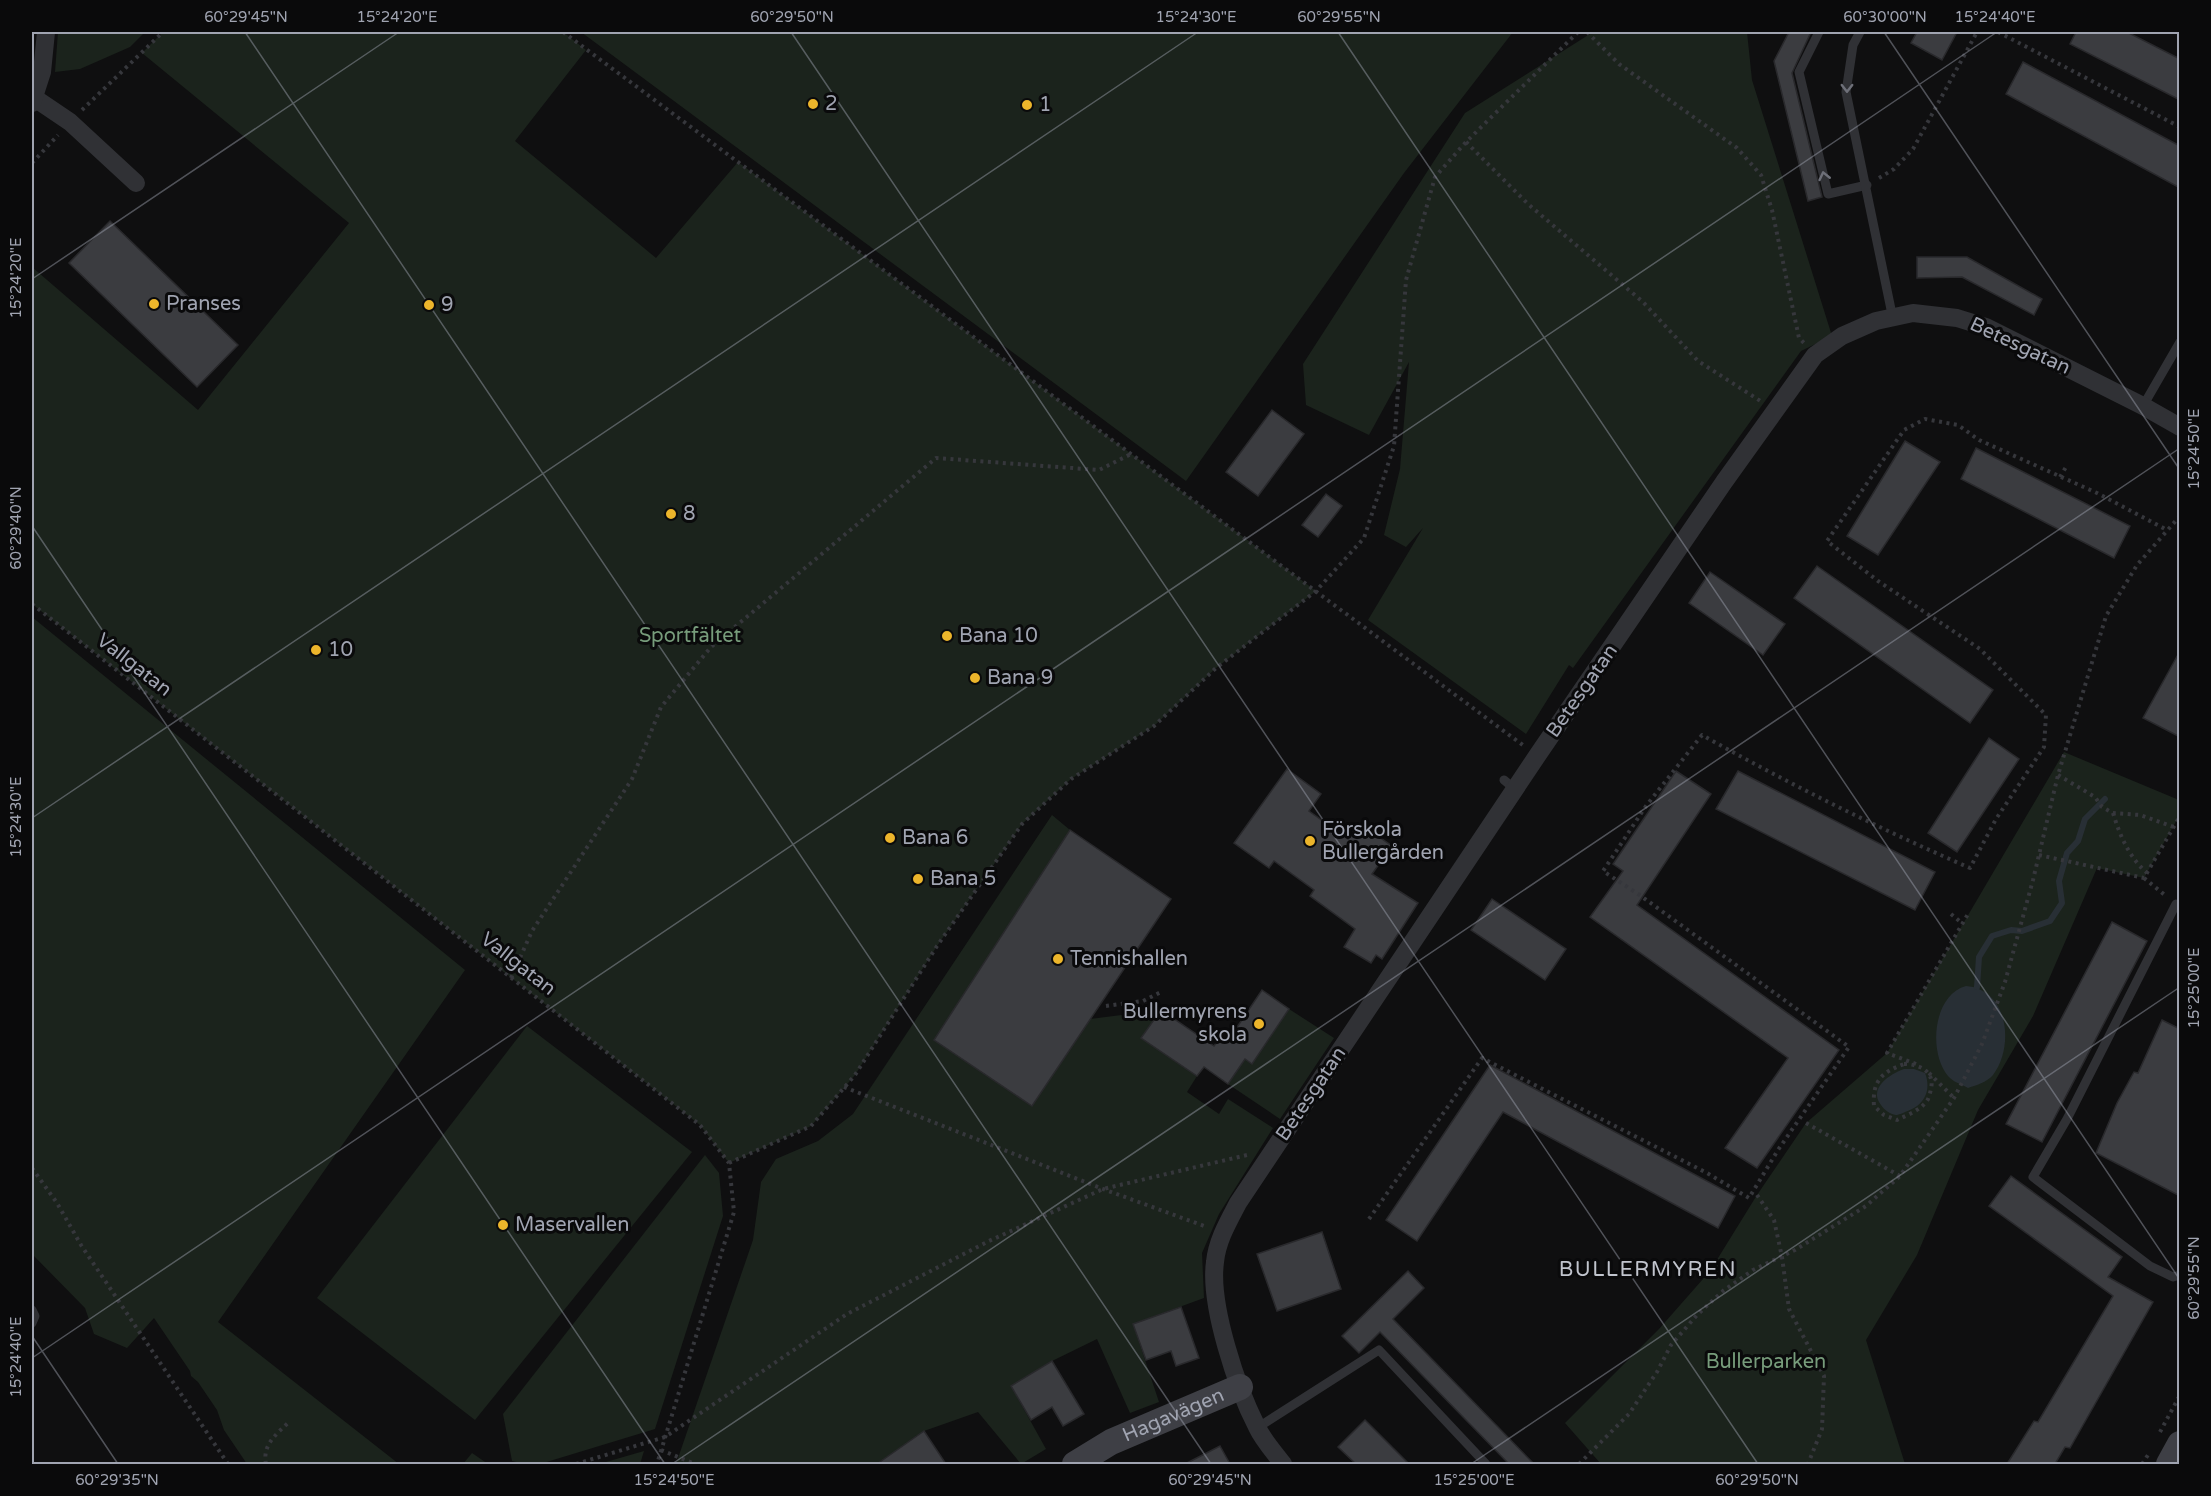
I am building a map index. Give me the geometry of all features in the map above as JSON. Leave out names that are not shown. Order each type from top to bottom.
[{"type":"street","points":[[46,32],[42,72],[32,100],[70,122],[136,183]]},
{"type":"street","name":"Betesgatan","points":[[1283,1464],[1257,1428],[1240,1387],[1217,1311],[1214,1263],[1222,1233],[1238,1203],[1510,785],[1537,756],[1815,355],[1842,336],[1876,321],[1913,313],[1957,318],[1986,327],[2180,427]]},
{"type":"street","name":"Hagavägen","points":[[1075,1464],[1111,1442],[1240,1387]]},
{"type":"street","points":[[2169,1464],[2180,1444]]},
{"type":"lane","points":[[1819,32],[1799,72],[1828,194],[1867,185]]},
{"type":"lane","points":[[1860,32],[1853,45],[1846,92],[1893,319]]},
{"type":"lane","points":[[2143,406],[2180,342]]},
{"type":"lane","points":[[2178,905],[2067,1119],[2033,1177],[2150,1266],[2173,1277],[2180,1275]]},
{"type":"lane","points":[[32,1310],[35,1316],[32,1323]]},
{"type":"lane","points":[[1257,1428],[1378,1350],[1486,1464]]},
{"type":"path","points":[[32,163],[70,122],[163,32]]},
{"type":"path","points":[[563,32],[1537,756]]},
{"type":"path","points":[[657,1464],[734,1212],[729,1163],[811,1126],[855,1074],[937,946],[1022,824],[1071,779],[1154,726],[1216,668],[1316,591],[1364,538],[1394,446],[1406,280],[1435,177],[1466,142],[1578,32]]},
{"type":"path","points":[[1587,32],[1619,64],[1737,148],[1761,175],[1772,210],[1799,338],[1815,355]]},
{"type":"path","points":[[1867,185],[1894,168],[1913,149],[1977,32]]},
{"type":"path","points":[[1998,32],[2180,127]]},
{"type":"path","points":[[1466,142],[1528,204],[1642,302],[1698,361],[1775,410]]},
{"type":"path","points":[[1369,1219],[1482,1058],[1707,1173],[1749,1198],[1778,1150],[1849,1047],[1603,870],[1646,806],[1702,735],[1774,775],[1889,833],[1970,868],[1996,819],[2044,747],[2046,715],[1980,649],[1878,581],[1827,541],[1904,430],[1925,419],[1958,425],[1979,440],[2097,492],[2167,530]]},
{"type":"path","points":[[511,978],[532,931],[632,779],[661,707],[711,647],[804,568],[936,458],[1099,470],[1131,454]]},
{"type":"path","points":[[2060,477],[2066,467]]},
{"type":"path","points":[[1579,1464],[1585,1462],[1629,1414],[1671,1346],[1697,1315],[1723,1291],[1754,1270],[1830,1230],[1866,1206],[1900,1176],[1954,1098],[1982,1044],[1999,998],[2039,855],[2058,775],[2106,616],[2137,565],[2180,516]]},
{"type":"path","name":"Vallgatan","points":[[32,604],[700,1125],[729,1163]]},
{"type":"path","points":[[2058,775],[2095,797],[2102,807],[2113,813],[2140,814],[2174,827]]},
{"type":"path","points":[[2113,813],[2121,838],[2138,865],[2178,905]]},
{"type":"path","points":[[2146,875],[2180,816]]},
{"type":"path","points":[[2039,855],[2146,875]]},
{"type":"path","points":[[1951,914],[1963,924]]},
{"type":"path","points":[[1954,1098],[1928,1071],[1887,1053],[1968,914]]},
{"type":"path","points":[[1106,1006],[1143,1001],[1161,992]]},
{"type":"path","points":[[1916,1064],[1904,1064],[1892,1068],[1879,1079],[1873,1091],[1874,1106],[1884,1115],[1897,1120],[1914,1112],[1928,1101],[1932,1083],[1928,1071]]},
{"type":"path","points":[[844,1087],[1103,1189],[1222,1233]]},
{"type":"path","points":[[1806,1123],[1900,1176]]},
{"type":"path","points":[[576,1464],[665,1437],[847,1314],[989,1241],[1103,1189],[1275,1148]]},
{"type":"path","points":[[32,1168],[228,1464]]},
{"type":"path","points":[[1757,1195],[1774,1220],[1782,1257],[1789,1310],[1824,1376],[1822,1429],[1808,1464]]},
{"type":"path","points":[[266,1464],[264,1456],[267,1444],[290,1421]]},
{"type":"path","points":[[661,1450],[695,1464]]},
{"type":"green space","points":[[58,32],[145,32],[130,47],[80,69],[55,72]]},
{"type":"green space","name":"Sportfältet","points":[[163,32],[563,32],[586,50],[515,141],[656,258],[738,162],[1316,591],[1216,668],[1154,726],[1071,779],[1022,824],[937,946],[855,1075],[811,1126],[729,1163],[700,1125],[32,604],[32,267],[198,410],[349,223],[142,53]]},
{"type":"green space","points":[[581,32],[1513,32],[1404,173],[1186,481]]},
{"type":"green space","points":[[1593,32],[1747,32],[1752,80],[1832,336],[1801,351],[1573,668],[1569,665],[1526,734],[1368,620],[1423,528],[1406,547],[1384,535],[1400,469],[1409,362],[1369,435],[1306,405],[1303,364],[1465,113]]},
{"type":"green space","points":[[32,617],[465,970],[218,1322],[399,1464],[247,1464],[224,1430],[217,1410],[198,1382],[191,1376],[190,1371],[154,1318],[127,1348],[94,1334],[85,1308],[32,1254]]},
{"type":"green space","name":"Bullerparken","points":[[2064,752],[2179,800],[2179,816],[2144,878],[2097,868],[2033,1016],[1978,1110],[1917,1255],[1866,1340],[1905,1464],[1601,1464],[1565,1423],[1659,1329],[1710,1271],[1757,1195],[1806,1123],[1887,1053]]},
{"type":"green space","points":[[1052,815],[1070,830],[934,1040],[1032,1106],[1090,1019],[1161,1010],[1141,1038],[1197,1076],[1187,1092],[1219,1114],[1228,1099],[1273,1128],[1219,1214],[1202,1253],[1204,1298],[1133,1324],[1159,1402],[1130,1413],[1097,1339],[1052,1361],[1011,1386],[1046,1449],[1021,1464],[978,1412],[924,1431],[877,1464],[676,1464],[753,1240],[761,1182],[776,1159],[818,1141],[853,1114]]},
{"type":"green space","points":[[1289,1009],[1334,1038],[1280,1119],[1228,1084],[1245,1059],[1252,1063]]},
{"type":"green space","name":"Maservallen","points":[[527,1026],[692,1152],[475,1420],[317,1298]]},
{"type":"green space","points":[[705,1155],[719,1173],[723,1216],[655,1429],[540,1464],[512,1461],[503,1414]]},
{"type":"green space","points":[[644,1451],[640,1464],[599,1464]]},
{"type":"green space","points":[[472,1453],[488,1464],[463,1464]]},
{"type":"shaded area","points":[[1966,986],[1980,989],[1991,997],[2004,1021],[2005,1035],[2000,1063],[1993,1075],[1968,1088],[1948,1076],[1942,1066],[1936,1039],[1937,1025],[1946,1000],[1955,991]]},
{"type":"shaded area","points":[[1904,1069],[1914,1069],[1925,1073],[1927,1092],[1917,1106],[1896,1115],[1882,1107],[1877,1093],[1882,1082]]},
{"type":"building","points":[[1789,32],[1811,32],[1792,73],[1822,197],[1808,201],[1774,61]]},
{"type":"building","points":[[1917,32],[1957,32],[1942,60],[1911,43]]},
{"type":"building","points":[[2076,32],[2127,32],[2180,59],[2180,100],[2070,44]]},
{"type":"building","points":[[2023,62],[2180,146],[2180,188],[2006,94]]},
{"type":"building","name":"Pranses","points":[[110,221],[238,345],[197,387],[69,263]]},
{"type":"building","points":[[1917,257],[1967,257],[2042,299],[2034,315],[1962,277],[1917,278]]},
{"type":"building","points":[[1272,410],[1304,434],[1258,496],[1226,472]]},
{"type":"building","points":[[1905,441],[1940,462],[1878,555],[1847,536]]},
{"type":"building","points":[[1976,448],[2130,526],[2114,558],[1961,479]]},
{"type":"building","points":[[1326,494],[1342,506],[1318,537],[1302,525]]},
{"type":"building","points":[[1817,566],[1993,690],[1970,723],[1794,598]]},
{"type":"building","points":[[1710,572],[1785,624],[1763,655],[1689,603]]},
{"type":"building","points":[[2180,651],[2180,737],[2143,718]]},
{"type":"building","points":[[1989,738],[2019,759],[1957,852],[1928,833]]},
{"type":"building","points":[[1287,769],[1321,794],[1309,811],[1348,839],[1359,823],[1392,846],[1372,874],[1418,903],[1382,959],[1376,955],[1371,963],[1344,947],[1355,929],[1310,896],[1314,890],[1274,861],[1269,868],[1234,843]]},
{"type":"building","points":[[1676,771],[1711,794],[1637,905],[1839,1050],[1757,1168],[1725,1148],[1788,1058],[1590,917],[1623,871],[1613,864]]},
{"type":"building","points":[[1738,771],[1935,872],[1915,910],[1716,809]]},
{"type":"building","name":"Tennishallen","points":[[1070,830],[1171,899],[1032,1106],[934,1040]]},
{"type":"building","points":[[1492,899],[1566,949],[1545,980],[1471,930]]},
{"type":"building","points":[[2112,922],[2147,941],[2042,1142],[2006,1124]]},
{"type":"building","name":"Bullermyrens skola","points":[[1262,990],[1289,1009],[1252,1064],[1245,1059],[1228,1084],[1204,1067],[1197,1076],[1141,1038],[1161,1010],[1214,1046],[1220,1038],[1227,1042]]},
{"type":"building","points":[[2162,1020],[2180,1029],[2180,1196],[2096,1153],[2117,1103],[2134,1072],[2138,1073]]},
{"type":"building","points":[[1490,1065],[1735,1196],[1718,1228],[1503,1112],[1417,1241],[1386,1220]]},
{"type":"building","points":[[2011,1176],[2122,1257],[2108,1277],[2153,1302],[2070,1448],[2065,1447],[2055,1464],[2007,1464],[2034,1421],[2038,1422],[2113,1296],[1989,1206]]},
{"type":"building","points":[[1322,1232],[1341,1289],[1277,1311],[1257,1254]]},
{"type":"building","points":[[1408,1271],[1424,1288],[1393,1319],[1534,1464],[1509,1464],[1380,1332],[1359,1353],[1342,1336]]},
{"type":"building","points":[[1181,1307],[1199,1358],[1176,1366],[1171,1351],[1146,1360],[1133,1324]]},
{"type":"building","points":[[1052,1361],[1084,1414],[1063,1426],[1052,1407],[1031,1420],[1011,1386]]},
{"type":"building","points":[[1365,1420],[1409,1464],[1356,1464],[1338,1447]]},
{"type":"building","points":[[924,1431],[946,1464],[877,1464]]},
{"type":"building","points":[[1220,1446],[1230,1464],[1185,1464]]},
{"type":"waterway","points":[[1977,987],[1979,957],[1992,936],[2011,930],[2022,931],[2050,921],[2062,903],[2059,881],[2067,853],[2078,841],[2085,819],[2105,799]]},
{"type":"place","name":"2","points":[[813,104]]},
{"type":"place","name":"1","points":[[1027,105]]},
{"type":"place","name":"Pranses","points":[[154,304]]},
{"type":"place","name":"9","points":[[429,305]]},
{"type":"place","name":"8","points":[[671,514]]},
{"type":"place","name":"Bana 10","points":[[947,636]]},
{"type":"place","name":"10","points":[[316,650]]},
{"type":"place","name":"Bana 9","points":[[975,678]]},
{"type":"place","name":"Bana 6","points":[[890,838]]},
{"type":"place","name":"Förskola Bullergården","points":[[1310,841]]},
{"type":"place","name":"Bana 5","points":[[918,879]]},
{"type":"place","name":"Tennishallen","points":[[1058,959]]},
{"type":"place","name":"Bullermyrens skola","points":[[1259,1024]]},
{"type":"place","name":"Maservallen","points":[[503,1225]]},
{"type":"district","name":"BULLERMYREN","points":[[1648,1269]]}]
